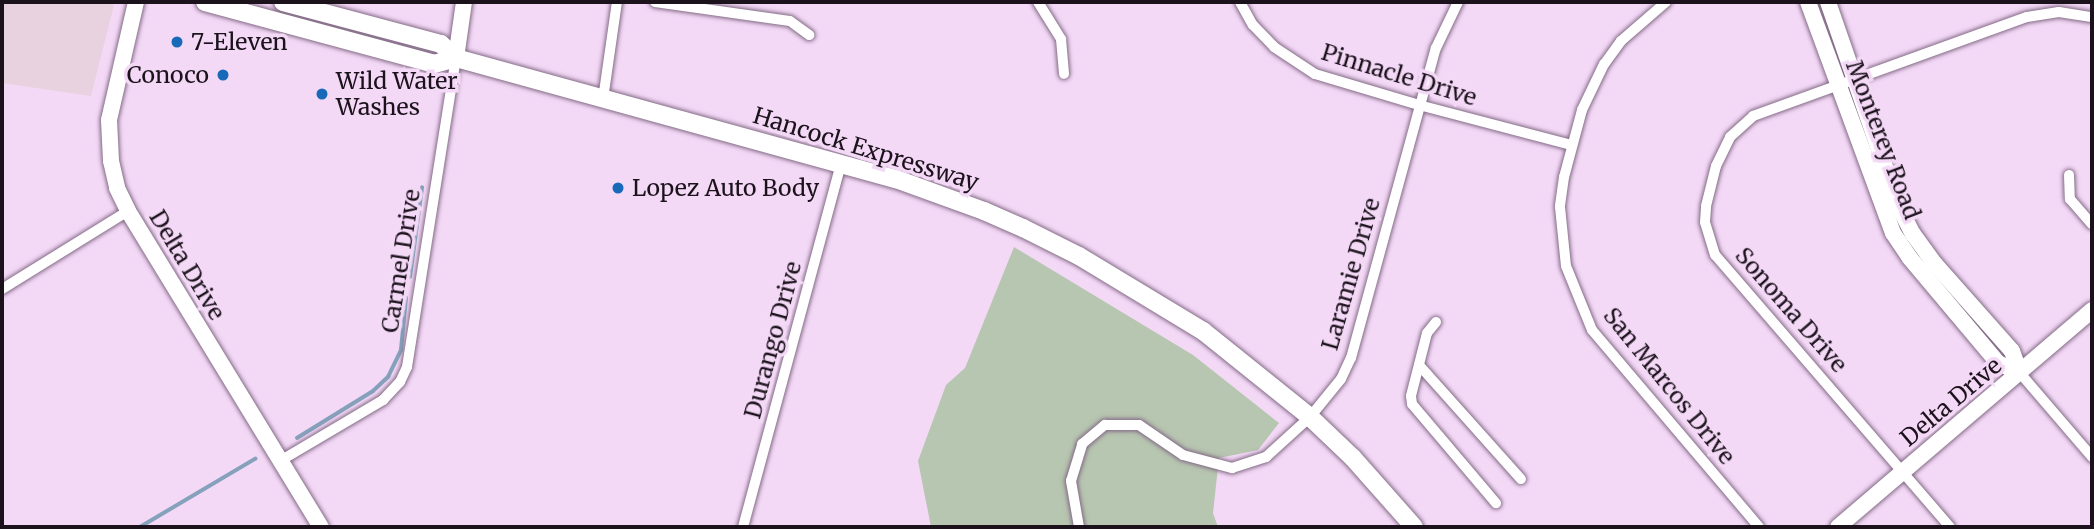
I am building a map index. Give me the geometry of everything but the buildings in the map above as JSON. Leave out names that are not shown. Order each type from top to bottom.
[{"type":"main road","name":"Delta Drive","points":[[136,2],[109,120],[111,161],[117,188],[128,211],[321,527]]},
{"type":"main road","name":"Hancock Expressway","points":[[205,2],[434,64],[456,58]]},
{"type":"main road","name":"Hancock Expressway","points":[[283,2],[441,44],[456,58],[841,164],[974,207],[1079,256],[1203,331],[1310,417],[1353,458],[1415,527]]},
{"type":"main road","name":"Carmel Drive","points":[[456,58],[464,2]]},
{"type":"main road","name":"Monterey Road","points":[[1808,2],[1836,87],[1893,233],[1909,257],[1998,363],[2020,373]]},
{"type":"main road","name":"Monterey Road","points":[[1828,2],[1899,206],[1913,234],[1935,264],[2012,351],[2020,373]]},
{"type":"main road","name":"Delta Drive","points":[[1838,527],[2092,310]]},
{"type":"street","points":[[603,99],[618,2]]},
{"type":"street","points":[[655,2],[790,20],[809,35]]},
{"type":"street","points":[[1038,2],[1061,39],[1064,74]]},
{"type":"street","name":"Pinnacle Drive","points":[[1240,2],[1253,24],[1274,47],[1315,74],[1419,106],[1572,145]]},
{"type":"street","name":"Laramie Drive","points":[[1079,527],[1071,481],[1082,444],[1105,425],[1139,425],[1183,455],[1232,468],[1266,457],[1310,417],[1341,379],[1351,358],[1436,48],[1458,2]]},
{"type":"street","name":"San Marcos Drive","points":[[1666,2],[1636,27],[1604,64],[1582,110],[1560,206],[1561,237],[1569,278],[1592,330],[1759,527]]},
{"type":"street","name":"Sonoma Drive","points":[[1950,527],[1715,254],[1705,222],[1706,206],[1723,148],[1742,123],[1753,116],[2027,17],[2059,12],[2092,17]]},
{"type":"street","name":"Carmel Drive","points":[[280,461],[383,400],[400,382],[407,367],[456,58]]},
{"type":"street","name":"Durango Drive","points":[[743,527],[841,164]]},
{"type":"street","points":[[2069,175],[2070,199],[2092,224]]},
{"type":"street","points":[[2,289],[128,211]]},
{"type":"street","points":[[1436,322],[1427,333],[1411,396],[1412,404],[1496,503]]},
{"type":"street","points":[[1419,365],[1521,479]]},
{"type":"street","name":"Monterey Road","points":[[2020,373],[2092,457]]},
{"type":"shaded area","points":[[2,2],[104,2],[114,5],[91,96],[2,83]]},
{"type":"green space","points":[[1014,247],[1193,355],[1279,423],[1258,450],[1219,458],[1213,513],[1218,527],[931,527],[918,461],[946,385],[965,368]]},
{"type":"waterway","points":[[410,277],[422,188]]},
{"type":"waterway","points":[[297,438],[373,391],[388,377],[401,350],[406,298]]},
{"type":"waterway","points":[[140,527],[255,459]]},
{"type":"place","name":"7-Eleven","points":[[177,42]]},
{"type":"place","name":"Conoco","points":[[223,75]]},
{"type":"place","name":"Wild Water Washes","points":[[322,94]]},
{"type":"place","name":"Lopez Auto Body","points":[[618,188]]}]
